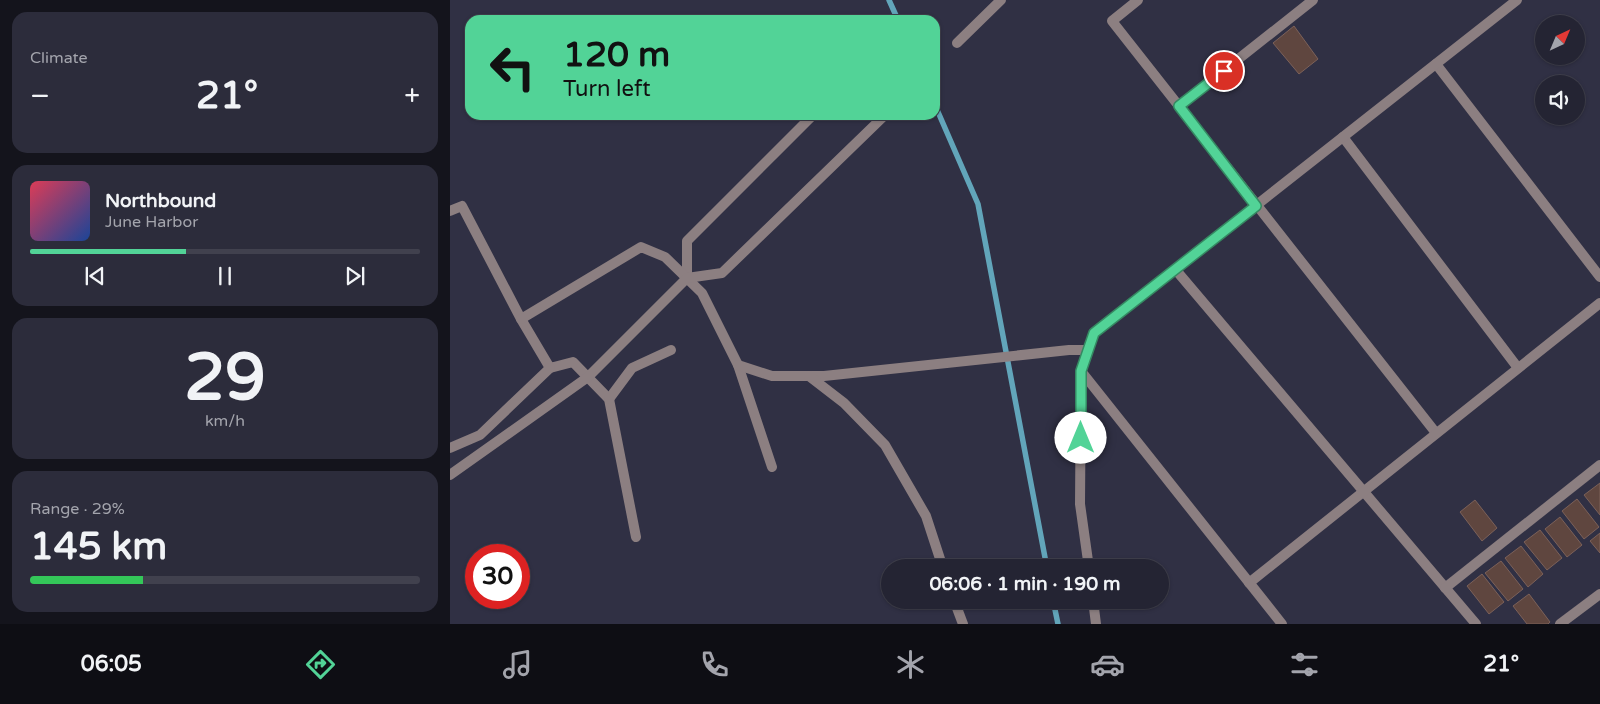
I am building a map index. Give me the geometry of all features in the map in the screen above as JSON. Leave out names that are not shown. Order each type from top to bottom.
[{"type":"street","points":[[957,43],[1001,0]]},
{"type":"street","points":[[1138,0],[1112,21],[1436,433]]},
{"type":"street","points":[[1179,106],[1313,0]]},
{"type":"street","points":[[1088,559],[1080,504],[1081,371],[1094,333],[1517,0]]},
{"type":"street","points":[[1436,64],[1600,277]]},
{"type":"street","points":[[687,278],[687,241],[808,120]]},
{"type":"street","points":[[450,475],[588,377],[687,278],[722,273],[880,120]]},
{"type":"street","points":[[1343,137],[1518,368]]},
{"type":"street","points":[[450,211],[462,206],[520,319],[550,368]]},
{"type":"street","points":[[520,319],[641,247],[665,257],[702,293],[738,365],[772,467]]},
{"type":"street","points":[[1175,269],[1476,624]]},
{"type":"street","points":[[1249,583],[1600,303]]},
{"type":"street","points":[[610,399],[632,368],[671,350]]},
{"type":"street","points":[[738,365],[772,376],[824,376],[1069,350],[1088,350]]},
{"type":"street","points":[[450,448],[480,435],[550,368],[573,362],[610,399],[636,537]]},
{"type":"street","points":[[1081,371],[1282,624]]},
{"type":"street","points":[[809,376],[844,403],[885,444],[926,516],[941,559]]},
{"type":"street","points":[[1445,588],[1600,466]]},
{"type":"street","points":[[1560,624],[1600,594]]},
{"type":"street","points":[[957,609],[962,624]]},
{"type":"street","points":[[1094,609],[1096,624]]},
{"type":"building","points":[[1294,26],[1318,59],[1299,74],[1273,43]]},
{"type":"building","points":[[1600,483],[1600,515],[1584,495]]},
{"type":"building","points":[[1577,499],[1599,527],[1584,539],[1562,511]]},
{"type":"building","points":[[1475,500],[1497,528],[1482,541],[1460,512]]},
{"type":"building","points":[[1560,517],[1582,545],[1567,557],[1545,529]]},
{"type":"building","points":[[1540,530],[1562,558],[1547,570],[1524,542]]},
{"type":"building","points":[[1600,533],[1600,553],[1590,541]]},
{"type":"building","points":[[1521,546],[1543,574],[1528,587],[1505,558]]},
{"type":"building","points":[[1501,561],[1523,589],[1508,601],[1485,573]]},
{"type":"building","points":[[1482,574],[1504,602],[1489,614],[1467,586]]},
{"type":"building","points":[[1529,594],[1550,622],[1548,624],[1527,624],[1513,606]]},
{"type":"waterway","points":[[889,0],[896,15]]},
{"type":"waterway","points":[[940,117],[978,204],[1045,559]]},
{"type":"waterway","points":[[1055,609],[1058,624]]},
{"type":"route","points":[[1081,438],[1081,371],[1094,333],[1256,206],[1179,106],[1224,71]]}]
